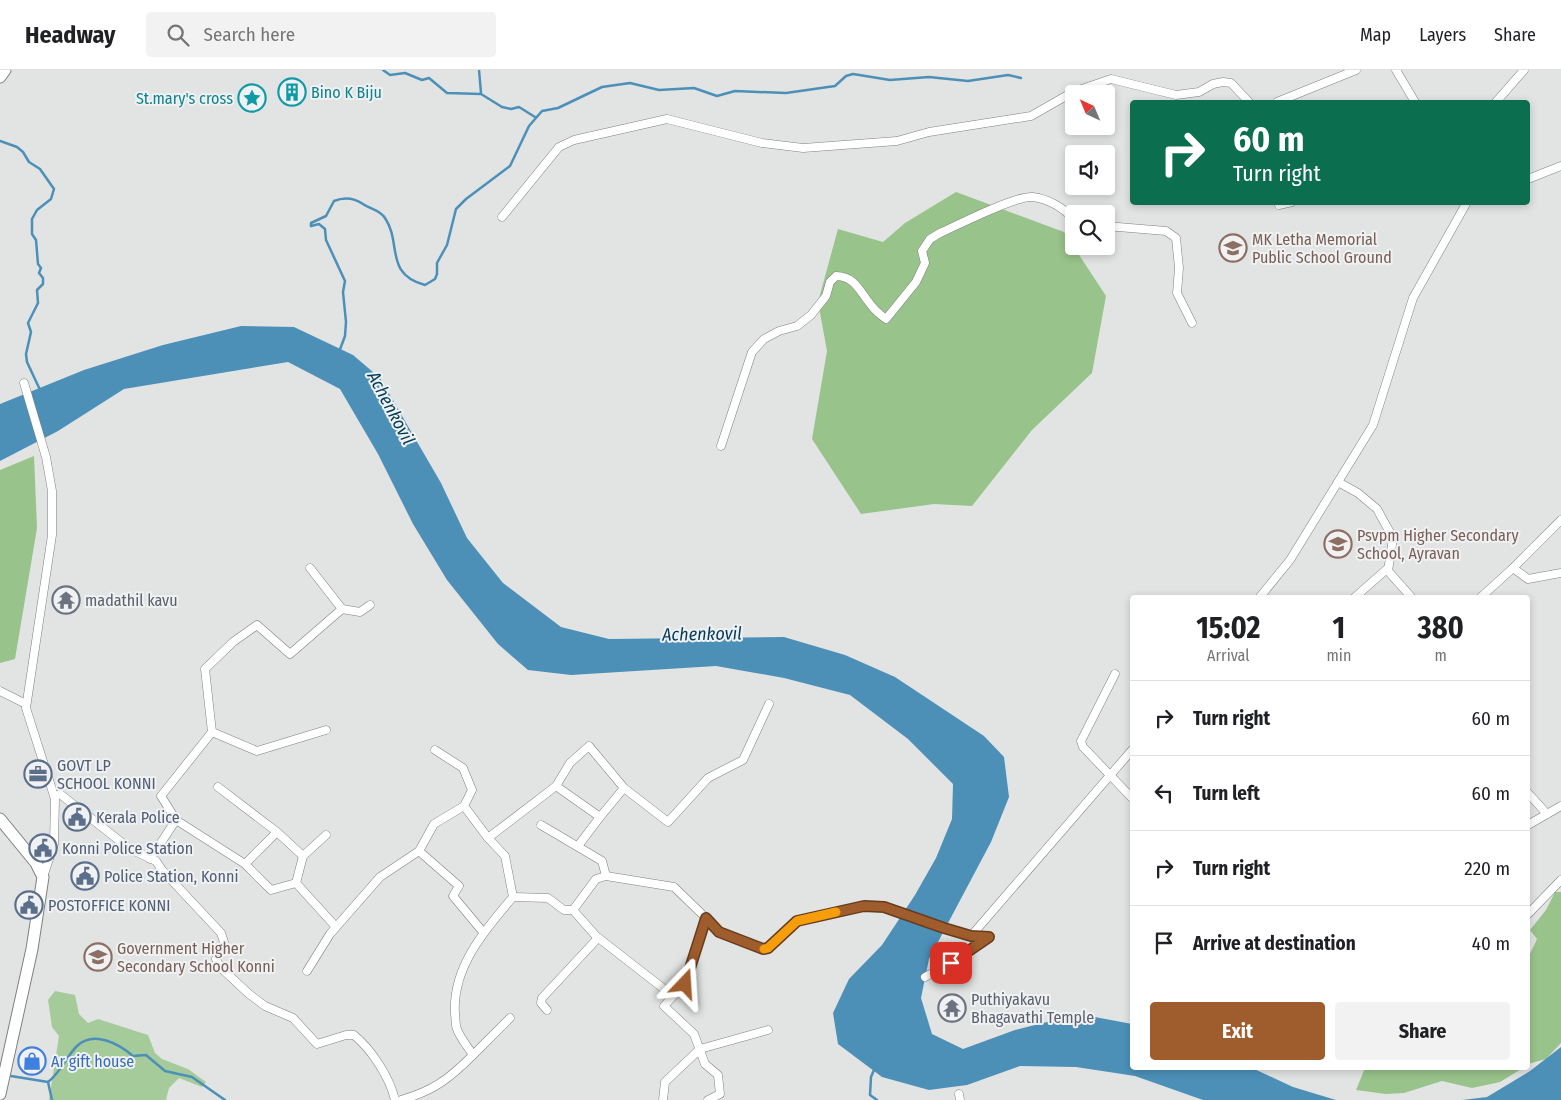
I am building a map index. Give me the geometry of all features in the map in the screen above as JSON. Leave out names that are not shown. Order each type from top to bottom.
[{"type":"main road","points":[[0,77],[5,70]]},
{"type":"main road","points":[[0,819],[36,863],[43,877],[32,949],[0,1094]]},
{"type":"street","points":[[1282,100],[1356,70]]},
{"type":"street","points":[[1396,70],[1414,100]]},
{"type":"street","points":[[1498,100],[1524,70]]},
{"type":"street","points":[[502,217],[559,147],[582,138],[667,119],[762,142],[803,148],[897,141],[929,132],[1031,116],[1073,92],[1110,79],[1176,95],[1199,92],[1213,84],[1230,83],[1247,100]]},
{"type":"street","points":[[1530,178],[1561,166]]},
{"type":"street","points":[[721,446],[752,352],[764,339],[780,331],[797,326],[810,315],[826,296],[830,282],[836,276],[846,276],[854,282],[872,307],[886,319],[916,282],[925,264],[922,251],[930,240],[940,233],[1010,202],[1032,197],[1065,211]]},
{"type":"street","points":[[1261,595],[1290,560],[1373,426],[1413,298],[1465,205]]},
{"type":"street","points":[[1115,227],[1166,231],[1176,238],[1179,268],[1177,293],[1192,322]]},
{"type":"street","points":[[24,383],[46,457],[52,490],[52,535],[26,704],[55,799],[54,844],[43,877]]},
{"type":"street","points":[[1338,482],[1358,493],[1378,508],[1393,538],[1388,571],[1409,595]]},
{"type":"street","points":[[1483,595],[1561,520]]},
{"type":"street","points":[[310,568],[342,609],[360,612],[370,605]]},
{"type":"street","points":[[1357,595],[1388,568]]},
{"type":"street","points":[[1513,568],[1528,579],[1561,573]]},
{"type":"street","points":[[296,883],[271,890],[245,864],[176,820],[161,796],[212,732],[205,669],[233,642],[256,625],[290,654],[342,609]]},
{"type":"street","points":[[1115,674],[1081,741],[1083,747],[1130,796]]},
{"type":"street","points":[[0,691],[26,704]]},
{"type":"street","points":[[488,838],[556,786],[570,763],[589,746],[624,788],[668,822],[708,778],[743,760],[769,704]]},
{"type":"street","points":[[212,732],[257,751],[326,730]]},
{"type":"street","points":[[307,971],[336,927],[380,877],[419,851],[434,824],[464,806],[472,790],[462,768],[435,750]]},
{"type":"street","points":[[971,936],[1130,752]]},
{"type":"street","points":[[556,786],[600,817]]},
{"type":"street","points":[[218,787],[277,832],[303,856]]},
{"type":"street","points":[[578,846],[624,788]]},
{"type":"street","points":[[60,794],[120,842],[156,861],[162,870],[221,933],[224,942],[216,959],[220,967],[265,1006],[293,1018],[317,1044],[346,1035],[354,1035],[382,1071],[395,1100]]},
{"type":"street","points":[[1530,795],[1547,814]]},
{"type":"street","points":[[464,806],[488,838],[505,856],[513,897]]},
{"type":"street","points":[[1530,825],[1561,806]]},
{"type":"street","points":[[150,859],[176,820]]},
{"type":"street","points":[[541,825],[602,861],[606,876]]},
{"type":"street","points":[[245,864],[277,832]]},
{"type":"street","points":[[296,883],[303,856],[326,836]]},
{"type":"street","points":[[419,851],[459,886],[453,896],[483,932]]},
{"type":"street","points":[[574,910],[596,879],[606,876],[674,887],[719,932],[763,949],[768,948],[797,921],[864,906],[884,907],[971,936],[989,937],[964,956],[925,977]]},
{"type":"street","points":[[1530,912],[1561,880]]},
{"type":"street","points":[[296,883],[336,927]]},
{"type":"street","points":[[513,897],[548,898],[564,910],[574,910],[598,938],[673,996]]},
{"type":"street","points":[[473,1055],[456,1028],[454,999],[464,967],[483,932],[513,897]]},
{"type":"street","points":[[706,918],[685,984],[664,1006],[694,1034],[705,1064],[718,1075],[720,1094],[708,1100]]},
{"type":"street","points":[[547,1010],[541,1003],[542,998],[598,938]]},
{"type":"street","points":[[401,1100],[426,1093],[451,1077],[510,1018]]},
{"type":"street","points":[[663,1100],[665,1082],[700,1049],[768,1030]]},
{"type":"green space","points":[[956,192],[1064,232],[1065,255],[1079,255],[1106,296],[1092,373],[1032,430],[972,506],[934,504],[861,514],[812,439],[827,351],[818,302],[838,229],[883,242],[905,223]]},
{"type":"green space","points":[[34,456],[37,528],[15,659],[0,663],[0,470]]},
{"type":"green space","points":[[1555,892],[1561,892],[1561,1043],[1546,1059],[1530,1063],[1530,954],[1537,939],[1530,930],[1546,910]]},
{"type":"green space","points":[[55,991],[75,995],[79,1014],[88,1023],[98,1019],[148,1035],[155,1053],[162,1059],[188,1069],[206,1082],[202,1087],[179,1078],[169,1088],[166,1100],[49,1100],[59,1036],[52,1027],[48,1000]]},
{"type":"green space","points":[[1364,1070],[1520,1070],[1500,1082],[1472,1088],[1442,1081],[1404,1093],[1386,1094],[1356,1090]]},
{"type":"water","name":"Achenkovil","points":[[241,326],[294,327],[353,355],[380,378],[441,483],[467,538],[503,583],[561,627],[609,639],[784,637],[845,655],[895,677],[984,736],[1004,757],[1009,797],[991,842],[929,959],[921,998],[932,1034],[963,1049],[1015,1030],[1079,1014],[1130,1024],[1130,1070],[1256,1070],[1293,1087],[1336,1100],[1203,1100],[1135,1076],[1076,1067],[1020,1066],[967,1085],[929,1090],[882,1077],[838,1044],[833,1013],[849,979],[882,945],[915,895],[936,858],[952,819],[953,784],[908,739],[850,695],[784,678],[716,666],[571,675],[528,670],[498,644],[447,580],[413,524],[378,454],[340,389],[288,362],[124,389],[58,431],[0,461],[0,404],[84,370],[163,345]]},
{"type":"water","points":[[1561,1047],[1561,1100],[1462,1100],[1487,1097],[1530,1071]]},
{"type":"waterway","points":[[383,70],[390,75],[405,73],[422,80],[429,78],[447,93],[481,94],[502,107],[511,109],[519,107],[535,117]]},
{"type":"waterway","points":[[479,70],[481,93]]},
{"type":"waterway","points":[[311,226],[311,223],[326,216],[334,201],[341,199],[356,200],[378,211],[383,215],[390,228],[399,266],[412,280],[425,285],[435,279],[437,263],[447,245],[456,209],[466,199],[510,166],[529,126],[542,111],[558,108],[602,87],[630,83],[659,90],[694,88],[717,96],[735,91],[786,93],[835,86],[846,76],[853,74],[890,80],[929,77],[968,81],[1008,75],[1021,78]]},
{"type":"waterway","points":[[0,141],[17,147],[23,152],[29,162],[40,169],[54,189],[51,199],[37,210],[32,219],[32,234],[36,240],[38,264],[41,268],[39,273],[43,278],[43,284],[37,290],[38,303],[28,323],[31,332],[26,354],[27,362],[41,392]]},
{"type":"waterway","points":[[311,226],[319,224],[325,229],[326,240],[345,281],[343,292],[346,322],[345,336],[339,352]]},
{"type":"waterway","points":[[48,1082],[77,1046],[84,1041],[98,1039],[114,1043],[133,1056],[146,1055],[165,1071],[192,1077],[225,1100]]},
{"type":"waterway","points":[[874,1070],[871,1077],[870,1095],[877,1100]]},
{"type":"waterway","points":[[11,1076],[48,1082],[52,1100]]},
{"type":"slow traffic","points":[[764,949],[768,948],[797,921],[836,912]]},
{"type":"place","name":"Bino K Biju","points":[[292,92]]},
{"type":"place","name":"St.mary's cross","points":[[252,98]]},
{"type":"place","name":"MK Letha Memorial Public School Ground","points":[[1233,248]]},
{"type":"place","name":"Psvpm Higher Secondary School, Ayravan","points":[[1338,544]]},
{"type":"place","name":"madathil kavu","points":[[66,600]]},
{"type":"place","name":"GOVT LP SCHOOL KONNI","points":[[38,774]]},
{"type":"place","name":"Kerala Police","points":[[77,817]]},
{"type":"place","name":"Konni Police Station","points":[[43,848]]},
{"type":"place","name":"Police Station, Konni","points":[[85,876]]},
{"type":"place","name":"POSTOFFICE KONNI","points":[[29,905]]},
{"type":"place","name":"Government Higher Secondary School Konni","points":[[98,957]]},
{"type":"place","name":"Puthiyakavu Bhagavathi Temple","points":[[952,1008]]},
{"type":"place","name":"Ar gift house","points":[[32,1061]]},
{"type":"route","points":[[685,984],[706,918],[719,932],[763,949],[768,948],[797,921],[864,906],[884,907],[971,936],[989,937],[964,956],[951,963]]}]
